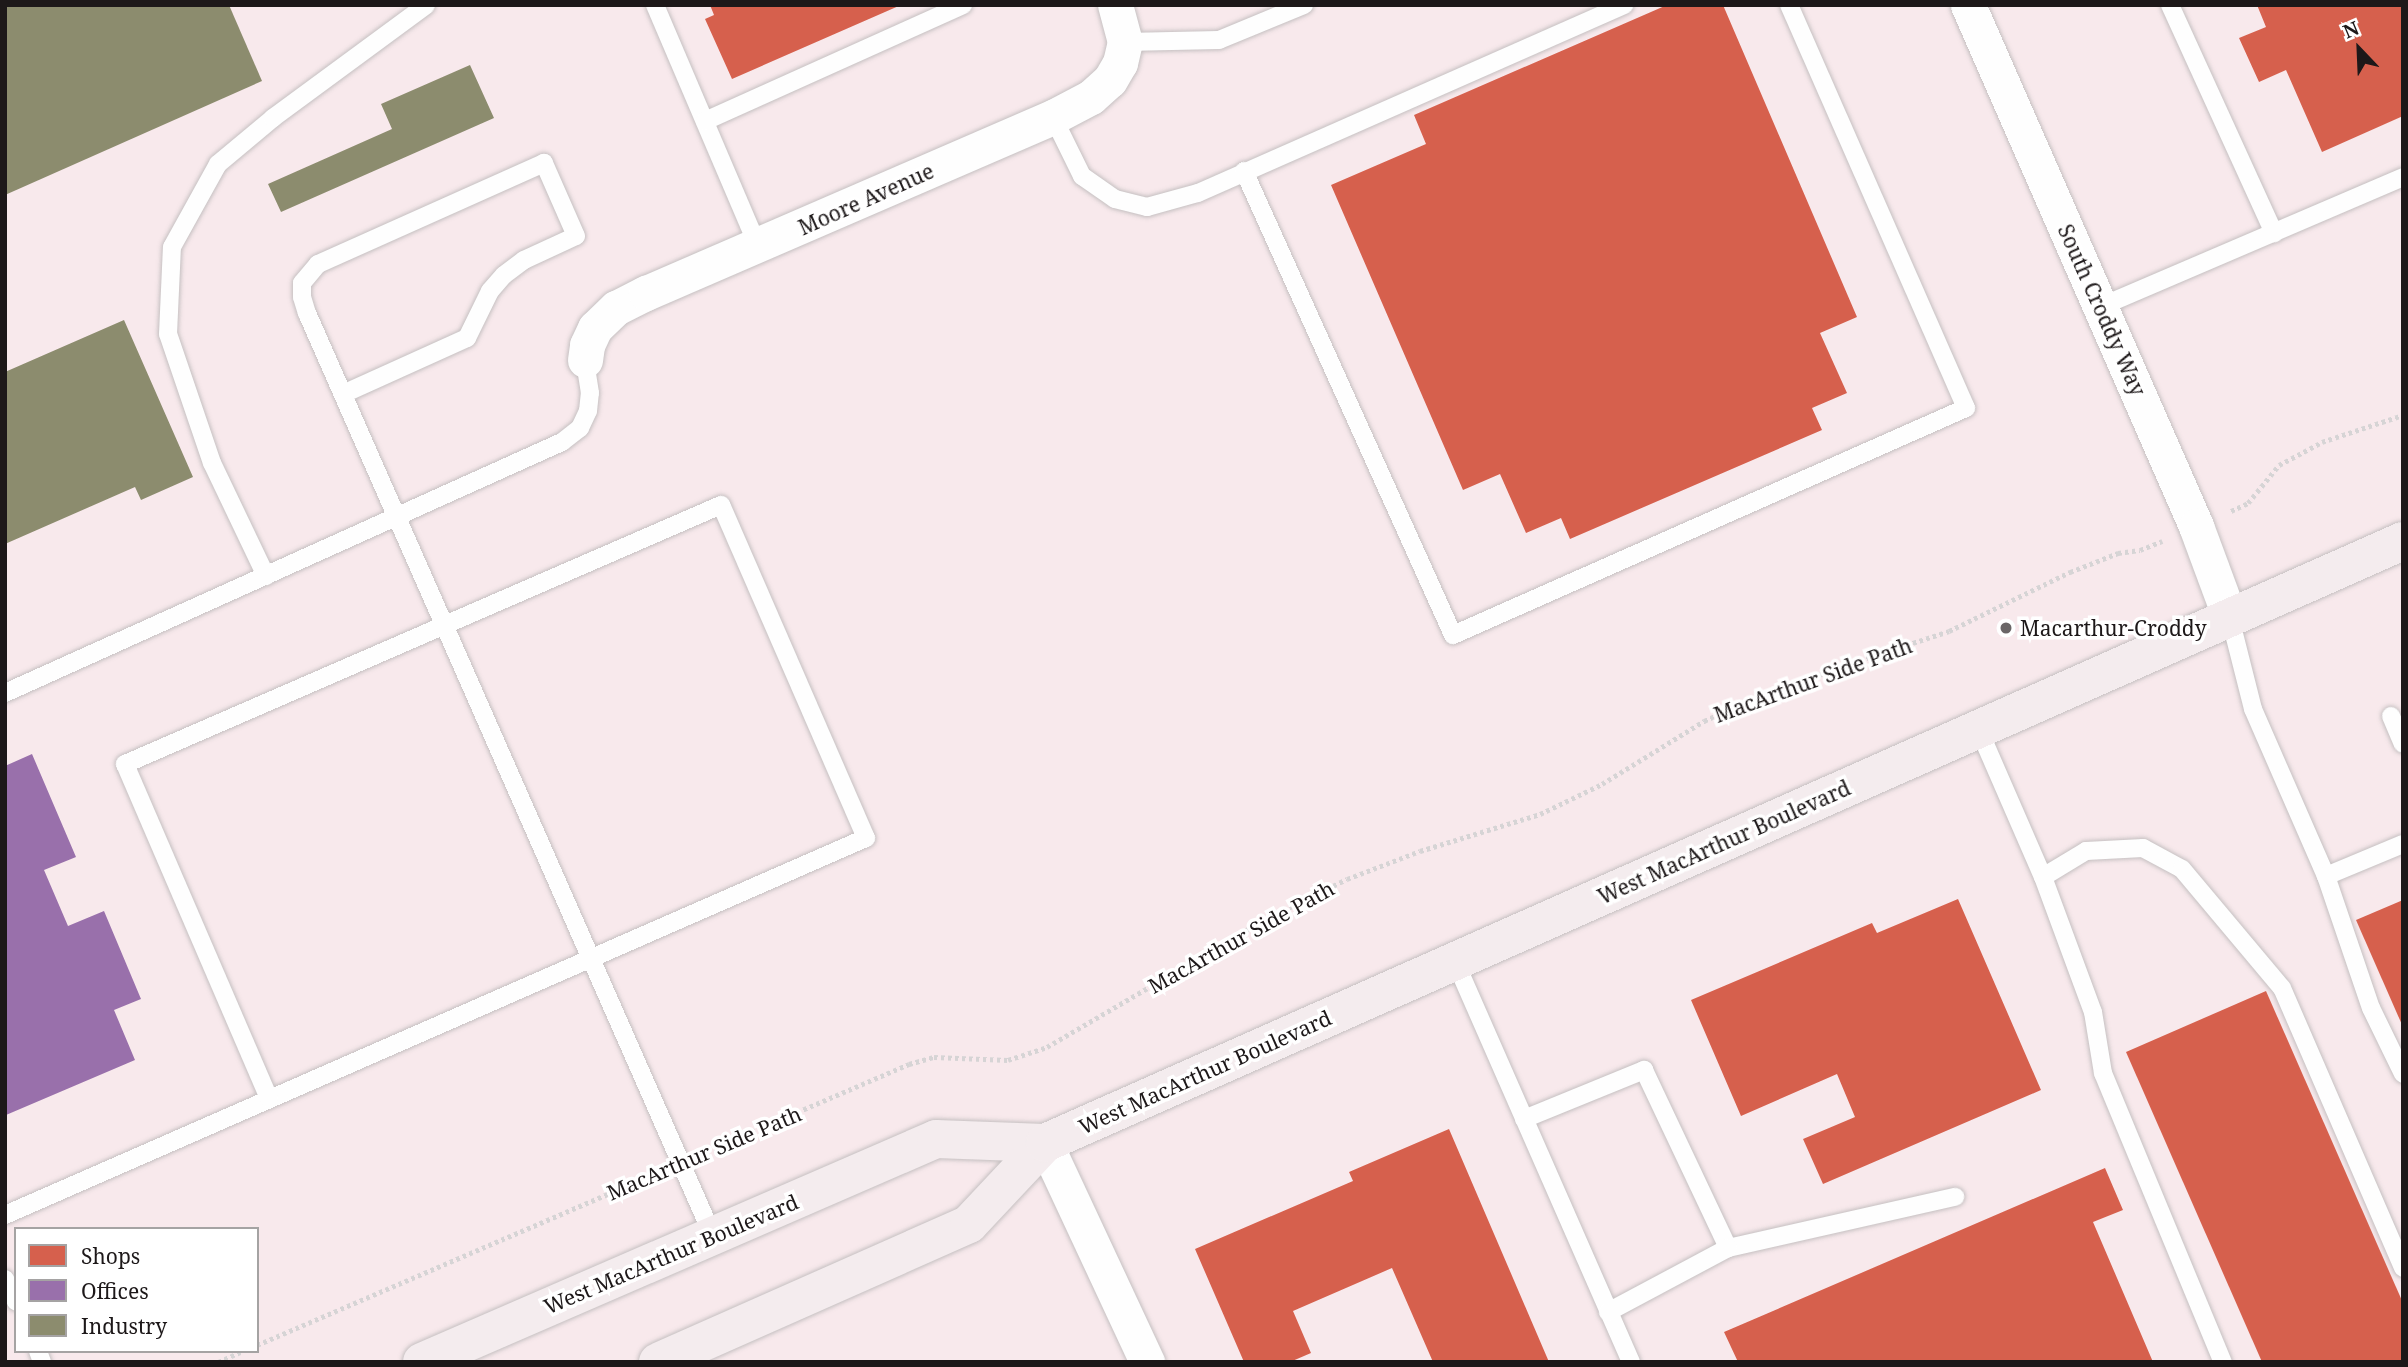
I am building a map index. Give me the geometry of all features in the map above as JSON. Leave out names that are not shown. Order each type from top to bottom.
[{"type":"main road","name":"West MacArthur Boulevard","points":[[677,1358],[969,1224],[1045,1143],[2230,618],[2400,550]]},
{"type":"main road","name":"West MacArthur Boulevard","points":[[422,1362],[936,1139],[1045,1143]]},
{"type":"street","name":"South Croddy Way","points":[[1968,5],[2196,526],[2230,618]]},
{"type":"street","name":"Moore Avenue","points":[[585,360],[587,345],[595,328],[616,308],[1054,117],[1091,97],[1110,80],[1121,63],[1121,23]]},
{"type":"street","points":[[1045,1143],[1147,1362]]},
{"type":"lane","points":[[266,576],[212,463],[169,334],[173,247],[218,164],[273,118],[426,5]]},
{"type":"lane","points":[[655,5],[758,246]]},
{"type":"lane","points":[[705,121],[963,5]]},
{"type":"lane","points":[[1121,23],[1219,40],[1304,5]]},
{"type":"lane","points":[[1054,117],[1082,176],[1115,199],[1147,207],[1198,193],[1624,5]]},
{"type":"lane","points":[[1244,171],[1453,635],[1966,408],[1789,5]]},
{"type":"lane","points":[[2170,5],[2274,233]]},
{"type":"lane","points":[[343,394],[467,338],[490,291],[504,275],[524,260],[576,236],[544,163],[318,264],[309,271],[302,283],[302,297],[343,394],[397,518],[713,1236]]},
{"type":"lane","points":[[2100,307],[2403,177]]},
{"type":"lane","points":[[5,693],[562,442],[580,428],[588,411],[590,393],[585,360]]},
{"type":"lane","points":[[5,1215],[866,838],[722,505],[124,764],[269,1098]]},
{"type":"lane","points":[[2230,618],[2253,709],[2326,876],[2371,1008],[2403,1074]]},
{"type":"lane","points":[[2391,716],[2403,744]]},
{"type":"lane","points":[[1979,730],[2043,877],[2092,1012],[2104,1073],[2223,1362]]},
{"type":"lane","points":[[2326,876],[2403,844]]},
{"type":"lane","points":[[2043,877],[2086,851],[2143,848],[2182,869],[2282,988],[2403,1268]]},
{"type":"lane","points":[[1455,961],[1632,1362]]},
{"type":"lane","points":[[1524,1119],[1644,1070],[1728,1248]]},
{"type":"lane","points":[[1608,1312],[1728,1248],[1955,1196]]},
{"type":"lane","points":[[5,1279],[14,1298]]},
{"type":"path","name":"MacArthur Side Path","points":[[259,1344],[909,1064],[934,1057],[1008,1060],[1047,1048],[1258,923],[1347,878],[1420,851],[1540,814],[1602,783],[1704,721],[1745,702],[1767,697],[1833,669],[1949,631],[2070,572],[2118,553],[2140,550],[2196,526],[2248,503],[2280,465],[2322,442],[2403,415]]},
{"type":"path","points":[[218,1362],[238,1353]]},
{"type":"shaded area","points":[[5,5],[2403,5],[2403,1362],[5,1362]]},
{"type":"building: Shops","points":[[710,5],[901,5],[732,79],[705,19],[714,15]]},
{"type":"building: Shops","points":[[1667,5],[1723,5],[1857,317],[1820,333],[1847,393],[1812,408],[1822,430],[1570,539],[1561,518],[1526,533],[1500,474],[1463,490],[1331,185],[1426,144],[1414,115]]},
{"type":"building: Shops","points":[[2257,5],[2403,5],[2403,116],[2322,152],[2286,70],[2259,82],[2239,38],[2266,27]]},
{"type":"building: Shops","points":[[1958,899],[2041,1090],[1823,1184],[1803,1139],[1855,1117],[1837,1074],[1741,1116],[1691,1000],[1872,923],[1877,933]]},
{"type":"building: Shops","points":[[2403,900],[2403,1027],[2356,920]]},
{"type":"building: Shops","points":[[2266,991],[2403,1303],[2403,1362],[2262,1362],[2126,1052]]},
{"type":"building: Shops","points":[[1449,1129],[1549,1362],[1433,1362],[1392,1268],[1293,1311],[1311,1353],[1290,1362],[1244,1362],[1195,1249],[1353,1181],[1349,1172]]},
{"type":"building: Shops","points":[[2105,1168],[2123,1210],[2093,1222],[2153,1362],[1738,1362],[1724,1332]]},
{"type":"building: Offices","points":[[32,754],[76,857],[44,870],[68,926],[104,911],[141,999],[114,1010],[135,1060],[6,1115],[5,766]]},
{"type":"building: Industry","points":[[5,5],[229,5],[262,81],[5,195]]},
{"type":"building: Industry","points":[[470,65],[494,118],[281,212],[268,184],[392,129],[381,104]]},
{"type":"building: Industry","points":[[124,320],[193,477],[141,500],[135,487],[5,544],[5,372]]},
{"type":"place","name":"Macarthur-Croddy","points":[[2006,628]]}]
